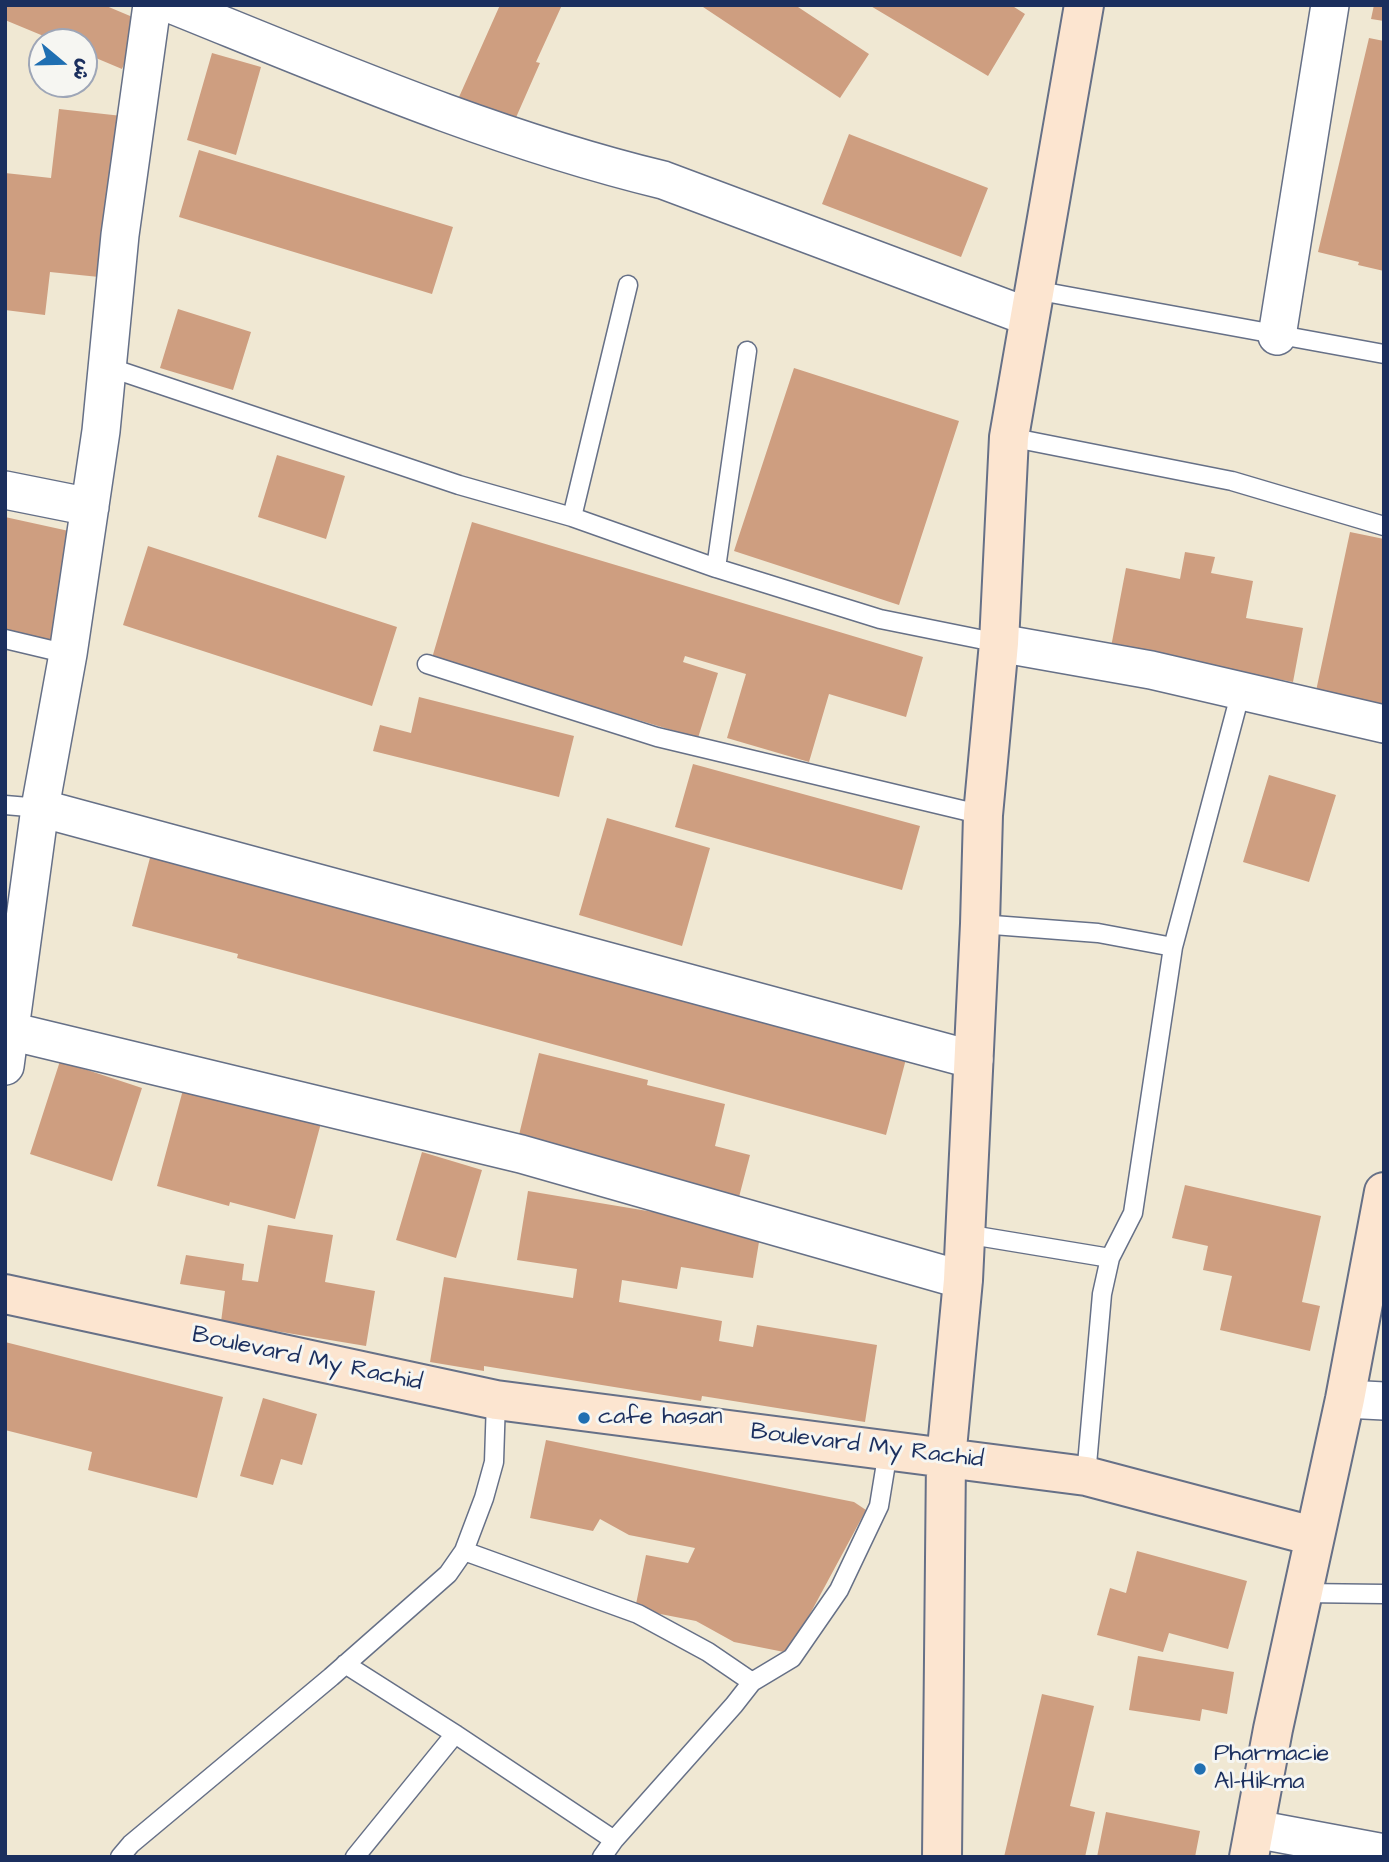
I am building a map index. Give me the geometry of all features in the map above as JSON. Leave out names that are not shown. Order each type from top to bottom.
[{"type":"street","points":[[152,5],[120,234],[108,367],[90,507],[68,654],[23,807],[8,1049],[521,1154],[963,1280]]},
{"type":"street","points":[[173,5],[406,99],[542,147],[663,180],[1031,304]]},
{"type":"street","points":[[942,1857],[946,1459],[963,1280],[983,815],[999,643],[1009,437],[1084,5]]},
{"type":"street","points":[[1277,336],[1330,5]]},
{"type":"street","points":[[5,490],[90,507]]},
{"type":"street","points":[[999,643],[1152,670],[1384,724]]},
{"type":"street","points":[[23,807],[974,1060]]},
{"type":"street","points":[[1384,1192],[1345,1399],[1313,1536],[1252,1843],[1384,1853]]},
{"type":"street","name":"Boulevard My Rachid","points":[[5,1294],[496,1400],[1086,1476],[1313,1536]]},
{"type":"street","points":[[1345,1399],[1384,1401]]},
{"type":"lane","points":[[572,517],[628,285]]},
{"type":"lane","points":[[1031,304],[1277,336],[1384,354]]},
{"type":"lane","points":[[716,568],[747,351]]},
{"type":"lane","points":[[108,367],[459,485],[572,517],[716,568],[880,619],[999,643]]},
{"type":"lane","points":[[1009,437],[1232,481],[1384,526]]},
{"type":"lane","points":[[5,639],[68,654]]},
{"type":"lane","points":[[427,663],[657,737],[983,815]]},
{"type":"lane","points":[[1086,1476],[1102,1294],[1110,1258],[1133,1213],[1173,947],[1241,691]]},
{"type":"lane","points":[[980,924],[1097,933],[1173,947]]},
{"type":"lane","points":[[965,1234],[1110,1258]]},
{"type":"lane","points":[[120,1857],[131,1844],[448,1574],[464,1551],[494,1462],[496,1400]]},
{"type":"lane","points":[[601,1857],[752,1682],[792,1658],[839,1590],[879,1506],[888,1451]]},
{"type":"lane","points":[[464,1551],[638,1614],[708,1652],[752,1682]]},
{"type":"lane","points":[[1302,1593],[1384,1594]]},
{"type":"lane","points":[[345,1664],[614,1840]]},
{"type":"lane","points":[[355,1857],[455,1734]]},
{"type":"building","points":[[5,5],[104,5],[142,21],[122,69],[98,59],[98,28],[28,30],[5,20]]},
{"type":"building","points":[[500,5],[562,5],[536,62],[540,63],[514,122],[459,97]]},
{"type":"building","points":[[700,5],[795,5],[869,54],[840,98]]},
{"type":"building","points":[[869,5],[1011,5],[1025,14],[988,76]]},
{"type":"building","points":[[1374,5],[1384,5],[1384,21],[1371,19]]},
{"type":"building","points":[[1369,38],[1384,41],[1384,271],[1318,252]]},
{"type":"building","points":[[212,53],[261,67],[236,155],[187,140]]},
{"type":"building","points":[[59,109],[122,116],[109,278],[50,272],[45,315],[5,310],[5,173],[51,178]]},
{"type":"building","points":[[849,134],[988,188],[961,257],[822,204]]},
{"type":"building","points":[[199,150],[453,227],[432,294],[179,217]]},
{"type":"building","points":[[178,309],[251,332],[233,390],[160,368]]},
{"type":"building","points":[[794,368],[959,421],[899,605],[734,551]]},
{"type":"building","points":[[277,455],[345,476],[326,539],[258,517]]},
{"type":"building","points":[[5,517],[78,533],[53,642],[5,632]]},
{"type":"building","points":[[472,522],[923,657],[906,717],[829,694],[809,762],[727,738],[746,674],[685,656],[683,662],[718,673],[698,738],[432,658]]},
{"type":"building","points":[[1350,532],[1384,539],[1384,720],[1313,705]]},
{"type":"building","points":[[148,546],[397,627],[372,706],[123,625]]},
{"type":"building","points":[[1185,552],[1215,557],[1211,573],[1253,581],[1246,618],[1303,628],[1293,682],[1111,647],[1126,568],[1180,579]]},
{"type":"building","points":[[419,697],[574,736],[559,797],[373,751],[380,725],[411,733]]},
{"type":"building","points":[[693,764],[920,826],[902,890],[675,827]]},
{"type":"building","points":[[1269,775],[1336,795],[1309,882],[1243,862]]},
{"type":"building","points":[[607,818],[710,848],[682,946],[579,915]]},
{"type":"building","points":[[151,854],[906,1059],[886,1135],[237,958],[238,954],[132,926]]},
{"type":"building","points":[[539,1053],[648,1080],[647,1085],[725,1104],[715,1146],[750,1155],[739,1197],[517,1143]]},
{"type":"building","points":[[60,1061],[142,1088],[112,1181],[30,1154]]},
{"type":"building","points":[[184,1086],[321,1123],[295,1219],[230,1202],[229,1206],[157,1186]]},
{"type":"building","points":[[422,1152],[482,1170],[456,1258],[396,1240]]},
{"type":"building","points":[[1185,1185],[1321,1216],[1302,1302],[1320,1306],[1310,1351],[1220,1330],[1232,1276],[1203,1270],[1208,1246],[1172,1238]]},
{"type":"building","points":[[528,1191],[761,1230],[753,1278],[681,1267],[677,1289],[622,1280],[619,1302],[722,1321],[719,1341],[753,1347],[757,1325],[877,1345],[865,1422],[702,1396],[701,1401],[484,1366],[484,1371],[430,1362],[444,1277],[573,1298],[577,1269],[517,1260]]},
{"type":"building","points":[[268,1225],[333,1235],[325,1282],[375,1291],[366,1346],[221,1322],[225,1291],[180,1284],[186,1255],[244,1264],[242,1280],[258,1282]]},
{"type":"building","points":[[5,1342],[223,1397],[197,1498],[88,1470],[92,1452],[5,1430]]},
{"type":"building","points":[[263,1398],[317,1414],[302,1465],[281,1459],[273,1485],[240,1476]]},
{"type":"building","points":[[546,1440],[854,1502],[866,1510],[789,1653],[734,1642],[696,1621],[635,1609],[646,1555],[688,1563],[695,1548],[629,1535],[600,1519],[593,1531],[530,1518]]},
{"type":"building","points":[[1137,1551],[1247,1581],[1228,1649],[1169,1633],[1163,1652],[1097,1635],[1110,1588],[1126,1593]]},
{"type":"building","points":[[1138,1656],[1234,1672],[1227,1714],[1202,1709],[1200,1721],[1129,1710]]},
{"type":"building","points":[[1042,1694],[1094,1706],[1070,1806],[1095,1812],[1085,1857],[1004,1857]]},
{"type":"building","points":[[1106,1812],[1200,1831],[1195,1857],[1097,1857]]},
{"type":"place","name":"cafe hasan","points":[[584,1418]]},
{"type":"place","name":"Pharmacie Al-Hikma","points":[[1200,1769]]}]
